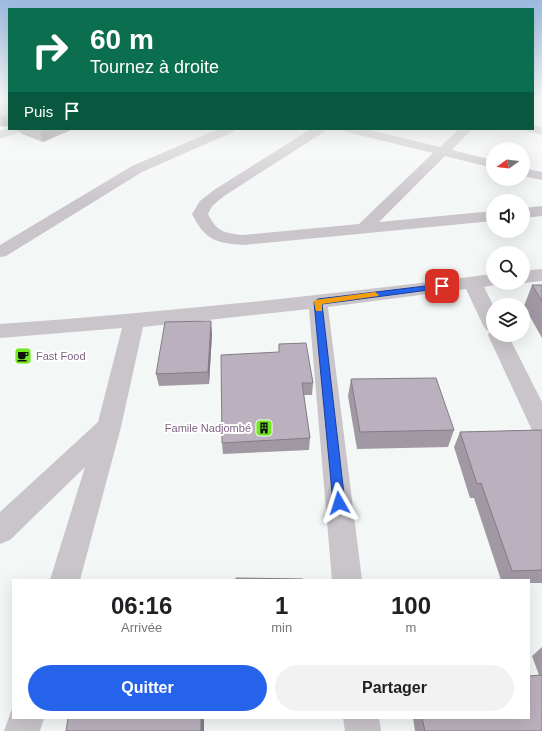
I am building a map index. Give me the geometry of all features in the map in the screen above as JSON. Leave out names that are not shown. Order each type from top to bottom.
[{"type":"street","points":[[0,252],[137,169],[220,133]]},
{"type":"street","points":[[314,133],[205,204],[200,214],[206,226],[220,238],[243,240],[486,217]]},
{"type":"street","points":[[366,133],[486,162]]},
{"type":"street","points":[[364,228],[462,133]]},
{"type":"street","points":[[530,173],[542,176]]},
{"type":"street","points":[[530,213],[542,212]]},
{"type":"street","points":[[530,276],[542,275]]},
{"type":"street","points":[[0,331],[134,321],[318,302],[486,281]]},
{"type":"street","points":[[472,282],[486,311]]},
{"type":"street","points":[[318,302],[347,579]]},
{"type":"street","points":[[65,579],[109,427],[134,321]]},
{"type":"street","points":[[501,342],[542,426]]},
{"type":"street","points":[[0,531],[109,427]]},
{"type":"street","points":[[22,731],[26,719]]},
{"type":"street","points":[[361,719],[363,731]]},
{"type":"building","points":[[532,285],[542,285],[542,301]]},
{"type":"building","points":[[211,321],[208,372],[156,374],[165,322]]},
{"type":"building","points":[[306,343],[313,383],[302,383],[310,438],[222,443],[221,355],[279,352],[279,344]]},
{"type":"building","points":[[436,378],[454,430],[360,432],[351,379]]},
{"type":"building","points":[[542,430],[542,570],[512,571],[481,483],[477,484],[460,432]]},
{"type":"building","points":[[236,578],[303,579],[236,579]]},
{"type":"building","points":[[542,675],[542,731],[425,731],[422,719],[530,719],[530,676]]},
{"type":"building","points":[[68,719],[201,719],[201,731],[66,731]]},
{"type":"slow traffic","points":[[319,309],[318,302],[375,295]]},
{"type":"place","name":"Fast Food","points":[[23,356]]},
{"type":"place","name":"Famile Nadjombé","points":[[264,428]]},
{"type":"route","points":[[339,503],[318,302],[442,286]]}]
